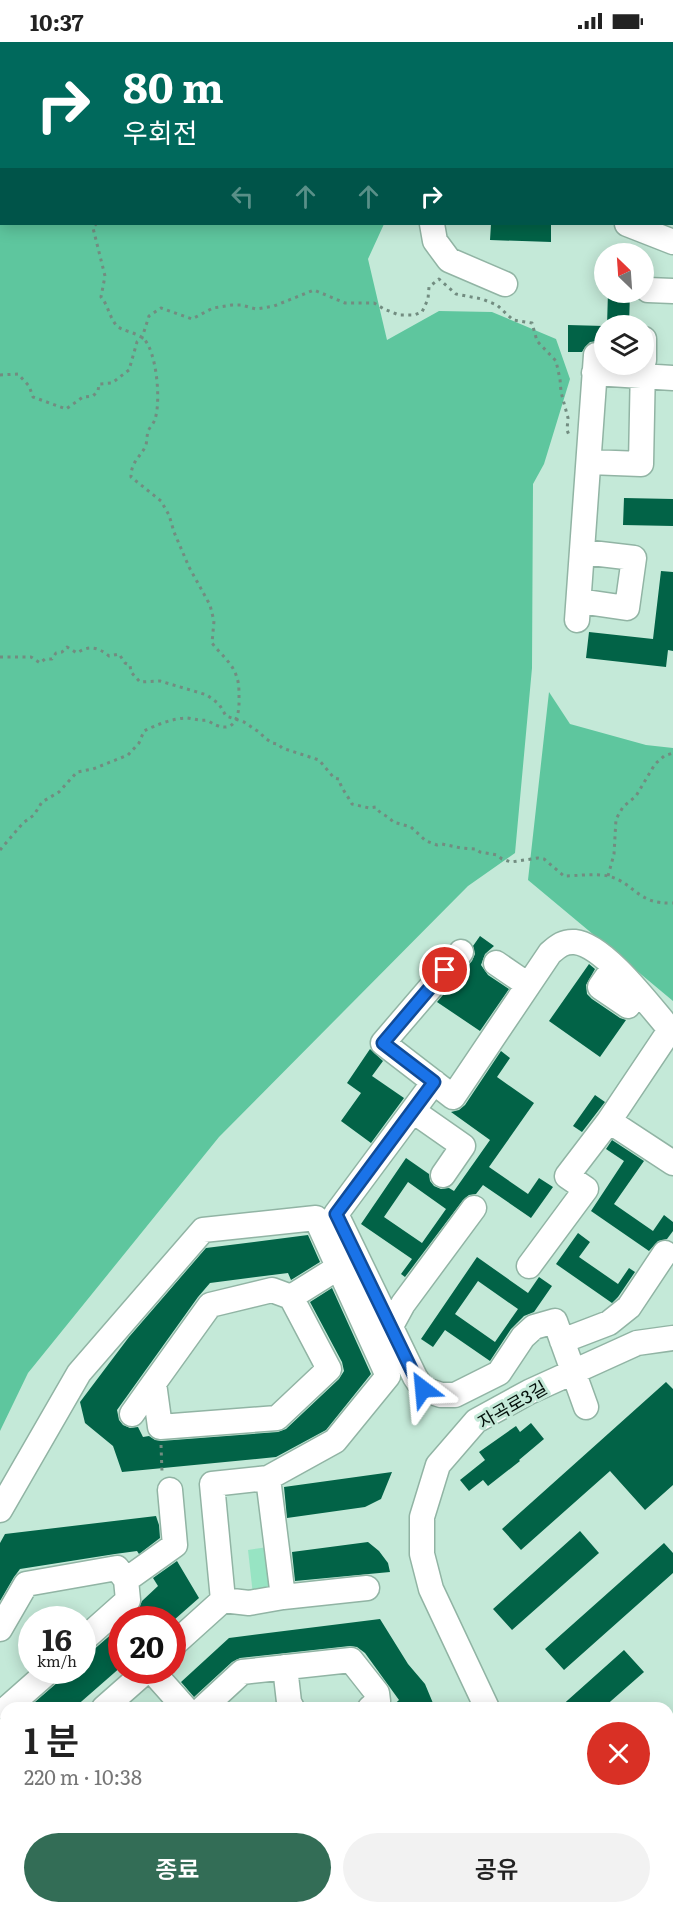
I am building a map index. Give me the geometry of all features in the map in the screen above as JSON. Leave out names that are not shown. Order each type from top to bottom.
[{"type":"street","points":[[432,225],[435,241],[449,260],[505,284]]},
{"type":"street","points":[[630,225],[673,242]]},
{"type":"street","points":[[654,290],[673,291]]},
{"type":"street","points":[[654,371],[673,378]]},
{"type":"street","points":[[583,552],[634,558],[627,608],[578,610],[594,375]]},
{"type":"street","points":[[589,456],[641,464],[643,375]]},
{"type":"street","points":[[461,952],[383,1043],[453,1097],[550,952],[561,944],[573,941],[585,944],[599,952],[672,1031],[567,1176],[586,1189],[529,1266]]},
{"type":"street","points":[[496,963],[528,985]]},
{"type":"street","points":[[614,967],[600,987],[628,1006]]},
{"type":"street","points":[[434,1082],[336,1214],[423,1389],[441,1395],[455,1395],[499,1373],[523,1337],[534,1327],[555,1321],[586,1407]]},
{"type":"street","points":[[413,1111],[463,1146],[443,1175]]},
{"type":"street","points":[[609,1121],[673,1163]]},
{"type":"street","points":[[391,1326],[404,1304],[474,1208]]},
{"type":"street","points":[[0,1510],[79,1372],[203,1230],[316,1218],[388,1376],[335,1441],[268,1478],[212,1484],[223,1600]]},
{"type":"street","points":[[562,1341],[609,1323],[629,1306],[665,1253]]},
{"type":"street","points":[[291,1297],[339,1268]]},
{"type":"street","points":[[132,1413],[210,1305],[272,1290],[291,1297],[328,1369],[277,1418],[160,1427],[154,1383]]},
{"type":"street","name":"자곡로3길","points":[[484,1702],[431,1588],[422,1554],[422,1517],[438,1465],[476,1421],[529,1392],[637,1343],[673,1338]]},
{"type":"street","points":[[268,1478],[283,1597]]},
{"type":"street","points":[[126,1580],[175,1545],[166,1479]]},
{"type":"street","points":[[0,1629],[26,1584],[117,1568],[126,1580],[128,1600],[96,1629]]},
{"type":"street","points":[[186,1633],[223,1600],[249,1603],[367,1588]]},
{"type":"street","points":[[210,1702],[242,1672],[351,1660],[378,1693],[377,1702]]},
{"type":"street","points":[[285,1667],[289,1702]]},
{"type":"street","points":[[15,1702],[35,1684]]},
{"type":"street","points":[[111,1702],[131,1684]]},
{"type":"street","points":[[164,1684],[180,1702]]},
{"type":"path","points":[[0,850],[23,823],[34,815],[42,802],[59,792],[77,772],[93,769],[128,755],[140,743],[144,731],[177,719],[190,718],[200,721],[207,720],[226,728],[231,727],[240,710],[238,679],[230,661],[212,643],[214,621],[210,605],[189,567],[169,515],[161,501],[131,477],[131,469],[145,446],[148,432],[155,419],[156,373],[149,346],[130,330],[117,327],[101,297],[105,276],[93,228],[95,225]]},
{"type":"path","points":[[0,375],[18,374],[29,386],[33,398],[66,409],[83,398],[93,396],[98,391],[99,384],[112,383],[129,370],[137,342],[142,338],[149,316],[161,308],[192,319],[213,308],[242,305],[256,309],[274,306],[314,290],[345,303],[374,303],[399,315],[414,315],[422,312],[428,299],[429,287],[439,279],[456,294],[490,302],[497,305],[513,320],[532,323],[537,341],[555,361],[568,418],[567,430],[589,456]]},
{"type":"path","points":[[0,657],[31,657],[40,663],[45,659],[52,659],[56,653],[62,652],[67,647],[77,652],[83,648],[100,649],[109,656],[119,654],[125,663],[130,665],[131,672],[140,682],[160,681],[207,695],[219,704],[226,716],[244,722],[272,743],[319,760],[334,778],[339,779],[352,804],[369,808],[376,807],[393,822],[411,827],[426,841],[437,845],[476,849],[511,862],[544,859],[564,876],[608,876],[625,884],[639,896],[660,904],[673,903]]},
{"type":"path","points":[[608,876],[614,854],[616,819],[624,807],[636,796],[655,764],[664,756],[673,753]]},
{"type":"path","points":[[160,1435],[166,1479]]},
{"type":"green space","points":[[0,225],[384,225],[368,259],[387,340],[439,311],[492,312],[556,339],[570,379],[544,464],[533,484],[532,668],[515,853],[468,886],[219,1137],[28,1373],[0,1431]]},
{"type":"green space","points":[[549,692],[570,724],[646,745],[673,748],[673,1001],[528,880]]},
{"type":"green space","points":[[268,1547],[274,1593],[253,1595],[248,1550]]},
{"type":"building","points":[[491,225],[551,225],[551,242],[490,240]]},
{"type":"building","points":[[608,303],[630,303],[629,315],[607,315]]},
{"type":"building","points":[[568,325],[594,326],[594,342],[590,342],[582,352],[568,352]]},
{"type":"building","points":[[624,498],[673,499],[673,526],[623,525]]},
{"type":"building","points":[[661,571],[673,572],[673,651],[668,650],[666,667],[586,658],[589,632],[653,639]]},
{"type":"building","points":[[480,936],[494,946],[485,954],[481,965],[488,975],[509,989],[480,1031],[437,1002],[472,961],[475,954],[473,946]]},
{"type":"building","points":[[589,964],[595,969],[586,985],[587,994],[626,1020],[600,1057],[549,1021]]},
{"type":"building","points":[[370,1049],[383,1061],[372,1076],[404,1098],[371,1143],[341,1121],[361,1093],[347,1083]]},
{"type":"building","points":[[501,1051],[510,1058],[497,1077],[534,1103],[489,1167],[528,1194],[539,1178],[553,1187],[531,1218],[483,1185],[476,1194],[469,1195],[463,1200],[405,1277],[401,1274],[412,1259],[361,1224],[406,1158],[429,1174],[434,1186],[454,1191],[490,1140],[451,1112],[465,1105]],"holes":[[[408,1182],[446,1209],[422,1243],[384,1217]]]},
{"type":"building","points":[[595,1095],[605,1102],[582,1132],[573,1126]]},
{"type":"building","points":[[612,1140],[644,1161],[614,1204],[653,1231],[664,1215],[673,1222],[673,1231],[667,1239],[658,1241],[649,1251],[591,1211],[624,1161],[606,1149]]},
{"type":"building","points":[[578,1233],[590,1242],[579,1257],[618,1284],[629,1268],[635,1272],[612,1303],[556,1264]]},
{"type":"building","points":[[308,1235],[320,1262],[291,1280],[288,1273],[210,1283],[117,1410],[119,1420],[130,1428],[138,1427],[143,1437],[149,1436],[161,1441],[278,1432],[286,1429],[339,1379],[344,1371],[342,1362],[310,1302],[332,1288],[371,1374],[326,1430],[276,1457],[122,1472],[113,1446],[85,1423],[80,1402],[129,1337],[206,1248]]},
{"type":"building","points":[[477,1257],[528,1293],[539,1277],[552,1286],[534,1312],[524,1316],[511,1329],[490,1361],[445,1330],[433,1347],[421,1339]],"holes":[[[478,1281],[518,1309],[495,1342],[455,1314]]]},
{"type":"building","points":[[666,1382],[673,1389],[673,1485],[645,1510],[610,1471],[521,1550],[502,1529]]},
{"type":"building","points":[[531,1423],[544,1439],[488,1486],[483,1480],[469,1491],[460,1480],[485,1460],[479,1452],[516,1426],[520,1432]]},
{"type":"building","points":[[392,1472],[381,1499],[365,1507],[287,1518],[284,1487]]},
{"type":"building","points":[[156,1516],[160,1538],[139,1554],[137,1551],[20,1569],[0,1601],[0,1543],[5,1534]]},
{"type":"building","points":[[580,1531],[599,1553],[512,1630],[493,1609]]},
{"type":"building","points":[[368,1542],[388,1563],[390,1572],[295,1581],[292,1552]]},
{"type":"building","points":[[664,1543],[673,1553],[673,1573],[564,1670],[545,1649]]},
{"type":"building","points":[[177,1561],[199,1598],[186,1609],[186,1606],[140,1606],[158,1586],[153,1578]]},
{"type":"building","points":[[380,1619],[408,1664],[425,1684],[432,1702],[397,1702],[399,1700],[365,1653],[357,1647],[350,1646],[240,1658],[232,1662],[194,1697],[183,1684],[186,1684],[186,1677],[229,1638]]},
{"type":"building","points":[[108,1637],[108,1678],[81,1702],[35,1702],[56,1684],[96,1684],[96,1648]]},
{"type":"building","points":[[624,1650],[644,1672],[610,1702],[566,1702]]},
{"type":"route","points":[[423,1389],[415,1377],[336,1214],[434,1082],[383,1043],[445,970]]}]
